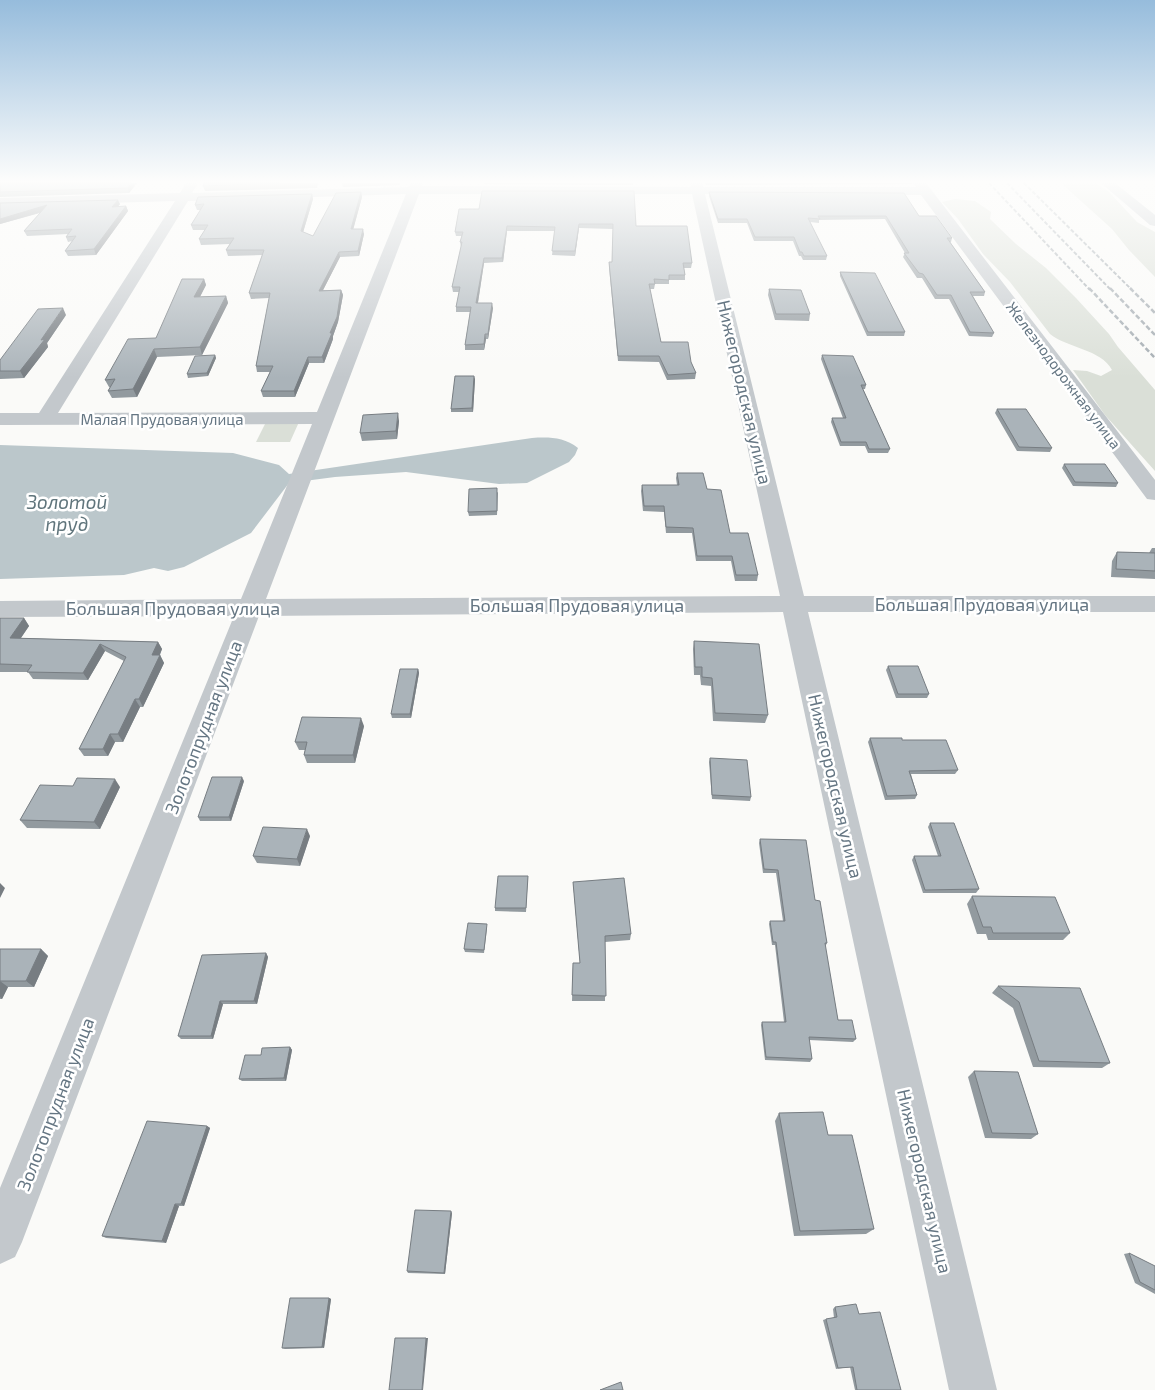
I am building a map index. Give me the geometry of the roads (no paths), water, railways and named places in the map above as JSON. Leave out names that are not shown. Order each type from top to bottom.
[{"type":"street","points":[[44,419],[151,248]]},
{"type":"street","name":"Золотопрудная улица","points":[[0,1242],[391,248]]},
{"type":"street","name":"Нижегородская улица","points":[[711,248],[973,1390]]},
{"type":"street","name":"Железнодорожная улица","points":[[968,248],[1155,494]]},
{"type":"street","name":"Малая Прудовая улица","points":[[0,419],[324,418]]},
{"type":"street","name":"Большая Прудовая улица","points":[[0,609],[794,604],[1155,604]]},
{"type":"water","name":"Золотой пруд","points":[[532,438],[556,439],[573,444],[578,448],[569,462],[527,483],[499,484],[406,472],[335,477],[289,483],[251,533],[184,567],[168,571],[154,568],[124,575],[0,579],[0,445],[233,453],[279,465],[289,474]]},
{"type":"railway","points":[[1050,248],[1090,290]]},
{"type":"railway","points":[[1070,248],[1111,290]]},
{"type":"railway","points":[[1089,248],[1132,290]]},
{"type":"railway","points":[[1089,288],[1155,358]]},
{"type":"railway","points":[[1110,288],[1155,335]]},
{"type":"railway","points":[[1132,290],[1155,313]]}]
